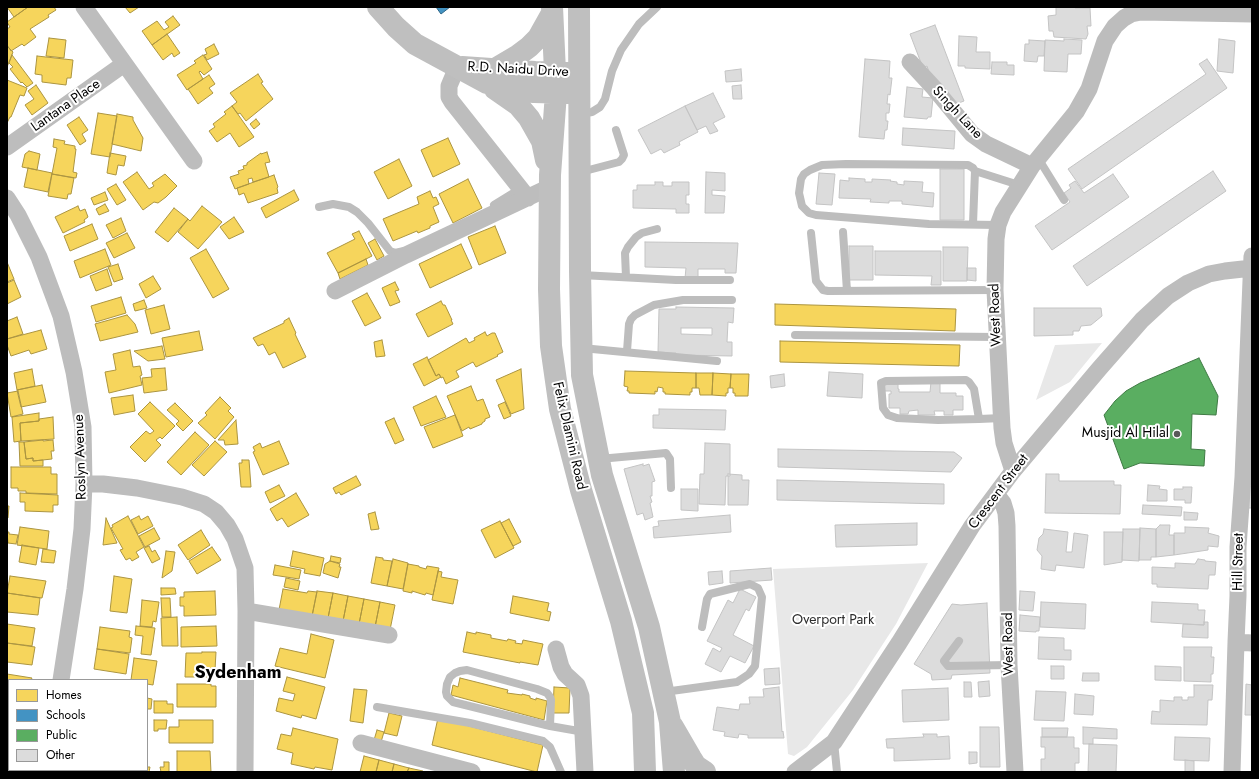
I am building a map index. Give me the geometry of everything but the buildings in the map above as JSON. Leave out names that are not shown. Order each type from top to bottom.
[{"type":"main road","name":"R.D. Naidu Drive","points":[[378,7],[410,40],[423,49],[457,66],[476,78],[491,76],[504,88],[534,92],[556,83],[579,84]]},
{"type":"main road","name":"Felix Dlamini Road","points":[[579,7],[582,375],[602,475],[649,627],[670,722],[674,772]]},
{"type":"main road","name":"Felix Dlamini Road","points":[[552,10],[556,83],[550,181],[549,289],[551,346],[560,409],[581,490],[620,621],[643,713],[645,772]]},
{"type":"main road","points":[[550,181],[542,141],[529,118],[491,76],[529,47],[538,38],[552,10]]},
{"type":"main road","points":[[670,722],[690,758],[696,766],[705,772]]},
{"type":"street","points":[[84,7],[194,161]]},
{"type":"street","name":"West Road","points":[[1013,471],[1004,443],[995,290],[996,240],[998,225],[1003,212],[1035,162],[1076,112],[1088,89],[1105,41],[1115,26],[1124,18],[1141,12],[1252,14]]},
{"type":"street","name":"Singh Lane","points":[[910,62],[934,88],[972,134],[986,144],[1035,162]]},
{"type":"street","name":"Lantana Place","points":[[7,147],[124,64]]},
{"type":"street","points":[[457,66],[448,86],[449,97],[524,193]]},
{"type":"street","points":[[335,291],[550,181]]},
{"type":"street","name":"Roslyn Avenue","points":[[7,198],[18,215],[39,257],[61,316],[74,372],[83,427],[84,484],[82,529],[75,589],[61,679]]},
{"type":"street","name":"Hill Street","points":[[1232,772],[1244,643],[1238,596],[1245,546],[1252,264]]},
{"type":"street","name":"Crescent Street","points":[[795,772],[834,742],[900,643],[972,526],[1013,471],[1142,320],[1168,296],[1188,283],[1209,274],[1252,264]]},
{"type":"street","points":[[84,484],[137,488],[170,494],[204,504],[216,512],[227,525],[235,539],[245,568],[245,772]]},
{"type":"street","name":"West Road","points":[[996,494],[1003,503],[1006,513],[1007,526],[1009,665],[1015,772]]},
{"type":"street","points":[[246,611],[389,635]]},
{"type":"street","points":[[556,649],[561,667],[565,674],[579,689],[581,696],[585,772]]},
{"type":"street","points":[[361,743],[472,772]]},
{"type":"lane","points":[[579,84],[592,112],[600,107],[605,99],[612,71],[621,50],[640,24],[657,7]]},
{"type":"lane","points":[[580,173],[619,162],[622,159],[624,155],[616,130]]},
{"type":"lane","points":[[1035,162],[1064,200]]},
{"type":"lane","points":[[998,225],[929,224],[816,216],[809,213],[802,206],[799,193],[801,178],[810,170],[822,165],[968,165],[975,171],[1019,185]]},
{"type":"lane","points":[[973,224],[975,171]]},
{"type":"lane","points":[[319,207],[333,204],[349,207],[357,212],[368,223],[390,251],[400,252],[409,250],[484,211],[524,193]]},
{"type":"lane","points":[[626,277],[626,253],[628,247],[636,237],[642,233],[657,229]]},
{"type":"lane","points":[[843,232],[847,290]]},
{"type":"lane","points":[[811,233],[816,281],[820,287],[828,291],[995,290]]},
{"type":"lane","points":[[580,274],[676,280],[730,280]]},
{"type":"lane","points":[[627,351],[629,324],[631,319],[654,305],[683,300],[732,300]]},
{"type":"lane","points":[[795,334],[997,337]]},
{"type":"lane","points":[[582,348],[627,351],[717,361]]},
{"type":"lane","points":[[979,419],[974,389],[966,380],[886,381],[881,383],[883,408],[891,416],[897,418],[938,420],[979,419],[1002,418]]},
{"type":"lane","points":[[599,459],[666,453],[670,459],[671,488]]},
{"type":"lane","points":[[664,692],[737,682],[749,674],[755,666],[762,597],[758,588],[750,584],[713,592],[710,594],[706,599],[702,627]]},
{"type":"lane","points":[[959,641],[944,661],[948,666],[1009,665]]},
{"type":"lane","points":[[550,726],[551,700],[547,693],[467,670],[455,673],[450,677],[446,692],[447,696],[453,702],[550,726],[584,732]]},
{"type":"lane","points":[[377,707],[470,723],[543,741],[550,747],[560,772]]},
{"type":"lane","points":[[834,742],[837,772]]},
{"type":"green space","points":[[1102,343],[1070,382],[1036,400],[1055,345]]},
{"type":"green space","name":"Overport Park","points":[[928,563],[896,624],[853,690],[807,747],[794,756],[788,754],[773,569]]},
{"type":"place","name":"Musjid Al Hilal","points":[[1177,434]]},
{"type":"district","name":"Sydenham","points":[[238,674]]}]
